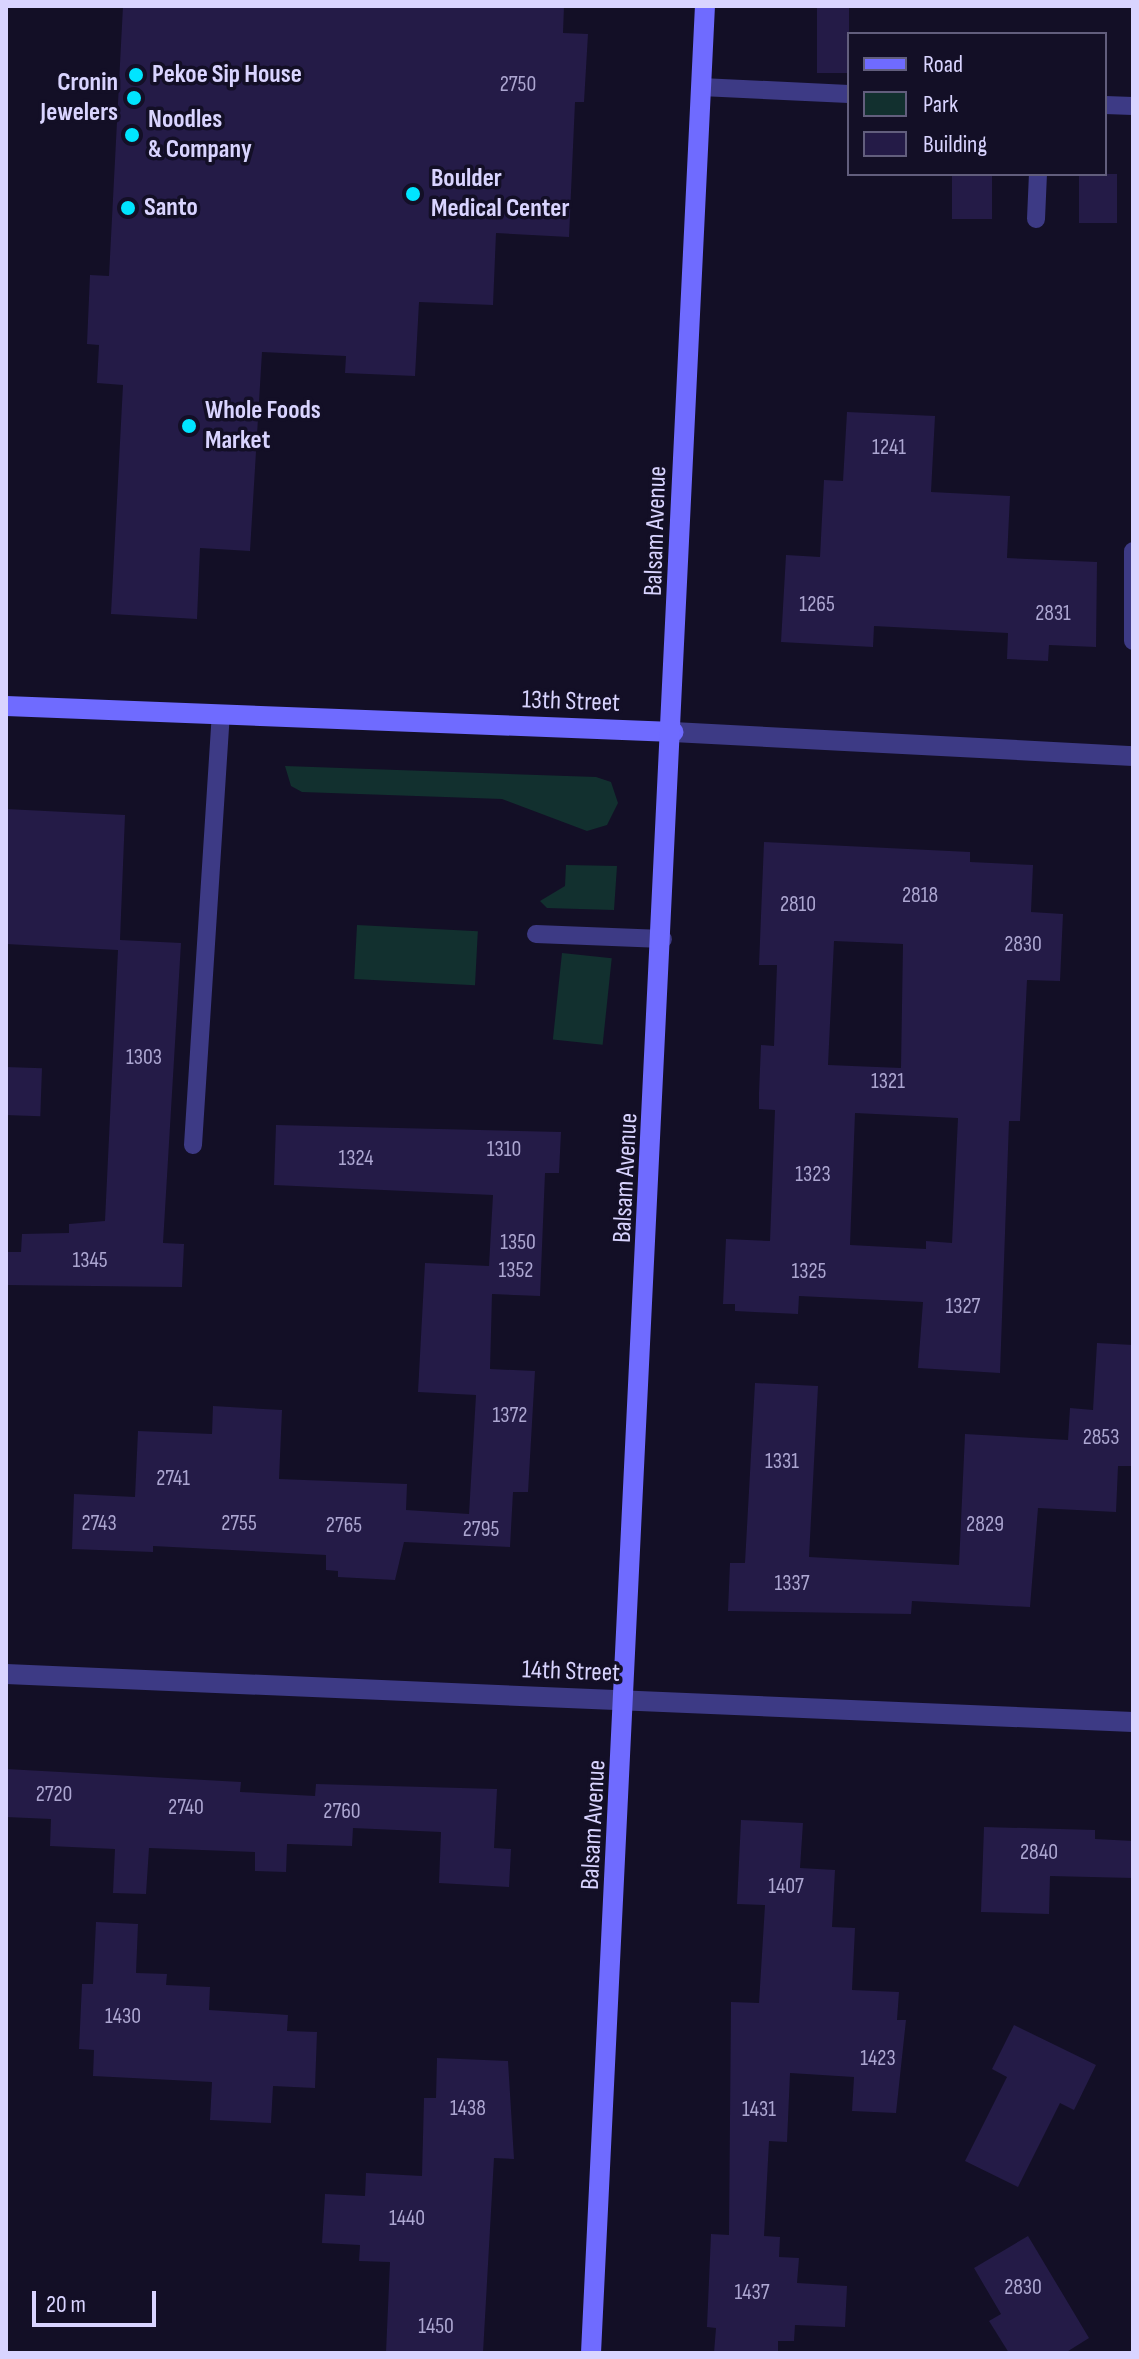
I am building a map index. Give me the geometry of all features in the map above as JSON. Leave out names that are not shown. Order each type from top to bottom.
[{"type":"street","name":"Balsam Avenue","points":[[591,2353],[627,1700],[705,6]]},
{"type":"street","name":"13th Street","points":[[6,706],[673,732],[1133,756]]},
{"type":"street","name":"14th Street","points":[[6,1674],[1133,1722]]},
{"type":"lane","points":[[701,87],[847,94]]},
{"type":"lane","points":[[1107,105],[1133,106]]},
{"type":"lane","points":[[1036,219],[1038,176]]},
{"type":"lane","points":[[1133,551],[1133,641]]},
{"type":"lane","points":[[193,1145],[221,714]]},
{"type":"lane","points":[[536,934],[663,939]]},
{"type":"green space","points":[[285,766],[596,777],[611,782],[618,803],[607,825],[587,831],[502,799],[302,792],[291,786]]},
{"type":"green space","points":[[566,865],[617,866],[614,910],[547,908],[540,901],[565,886]]},
{"type":"green space","points":[[357,925],[478,931],[475,985],[354,979]]},
{"type":"green space","points":[[562,953],[612,958],[603,1045],[553,1040]]},
{"type":"building","points":[[123,6],[564,6],[563,33],[588,34],[584,102],[575,102],[569,237],[496,233],[493,305],[419,302],[415,376],[345,373],[346,356],[262,352],[250,551],[200,548],[197,619],[111,614],[123,385],[97,383],[99,345],[87,344],[90,275],[109,276]]},
{"type":"building","points":[[817,6],[849,6],[847,73],[817,73]]},
{"type":"building","points":[[1117,174],[1117,223],[1079,223],[1079,176]]},
{"type":"building","points":[[952,176],[992,176],[992,219],[952,219]]},
{"type":"building","points":[[847,412],[935,416],[931,492],[1010,496],[1007,558],[1097,562],[1096,647],[1049,645],[1048,661],[1007,659],[1008,633],[874,626],[873,647],[781,642],[786,555],[820,557],[824,480],[843,481]]},
{"type":"building","points":[[6,809],[125,815],[120,940],[181,943],[163,1243],[184,1244],[182,1287],[6,1285],[6,1252],[21,1252],[22,1234],[69,1233],[69,1224],[105,1221],[118,950],[6,944]]},
{"type":"building","points":[[764,842],[970,852],[970,862],[1033,865],[1031,912],[1063,914],[1060,981],[1027,980],[1020,1121],[1009,1121],[1000,1373],[918,1368],[923,1302],[799,1296],[798,1314],[735,1311],[735,1304],[723,1304],[726,1239],[770,1241],[775,1110],[759,1109],[759,1093],[761,1045],[774,1046],[777,965],[759,965]],"holes":[[[834,941],[903,944],[901,1068],[828,1065]],[[855,1113],[958,1118],[952,1243],[926,1241],[926,1249],[850,1245]]]},
{"type":"building","points":[[6,1067],[42,1068],[40,1116],[6,1115]]},
{"type":"building","points":[[276,1125],[561,1132],[559,1173],[545,1173],[540,1296],[492,1294],[490,1369],[535,1371],[528,1492],[513,1492],[510,1547],[404,1542],[395,1580],[338,1577],[338,1571],[326,1570],[326,1555],[153,1546],[153,1552],[72,1549],[74,1494],[135,1497],[138,1431],[212,1434],[213,1406],[282,1410],[279,1479],[407,1484],[406,1510],[469,1514],[476,1395],[418,1392],[425,1263],[489,1266],[493,1195],[274,1185]]},
{"type":"building","points":[[1097,1343],[1133,1345],[1133,1466],[1118,1466],[1116,1512],[1038,1508],[1030,1607],[912,1601],[911,1614],[728,1611],[730,1563],[745,1563],[755,1383],[818,1386],[809,1557],[959,1565],[965,1434],[1068,1440],[1070,1408],[1093,1410]]},
{"type":"building","points":[[6,1769],[241,1782],[240,1792],[315,1796],[316,1784],[497,1789],[494,1848],[511,1849],[509,1887],[439,1883],[441,1832],[353,1828],[352,1846],[287,1844],[286,1872],[255,1871],[255,1852],[149,1848],[146,1894],[113,1893],[115,1849],[50,1846],[51,1819],[6,1817]]},
{"type":"building","points":[[741,1820],[803,1823],[800,1868],[835,1870],[832,1927],[855,1928],[852,1990],[899,1992],[897,2020],[906,2020],[896,2113],[852,2111],[854,2077],[790,2073],[787,2142],[769,2141],[764,2236],[780,2237],[779,2257],[799,2258],[797,2283],[847,2286],[845,2327],[795,2325],[794,2341],[778,2341],[778,2353],[714,2353],[716,2328],[707,2327],[711,2234],[729,2235],[731,2002],[759,2003],[765,1905],[737,1904]]},
{"type":"building","points":[[984,1827],[1095,1830],[1095,1839],[1133,1841],[1133,1878],[1050,1876],[1049,1914],[981,1912]]},
{"type":"building","points":[[96,1922],[138,1924],[136,1973],[167,1974],[166,1985],[210,1987],[209,2010],[288,2015],[287,2031],[317,2032],[315,2088],[273,2086],[271,2123],[210,2120],[212,2082],[93,2076],[94,2050],[79,2049],[82,1984],[93,1984]]},
{"type":"building","points":[[1014,2025],[1096,2065],[1074,2110],[1060,2103],[1018,2187],[965,2161],[1007,2077],[992,2069]]},
{"type":"building","points":[[437,2058],[508,2061],[514,2159],[494,2158],[483,2353],[386,2353],[390,2262],[359,2261],[360,2245],[322,2243],[325,2194],[365,2196],[366,2173],[422,2176],[424,2098],[436,2098]]},
{"type":"building","points":[[1028,2236],[1089,2338],[1065,2353],[1009,2353],[989,2321],[1001,2314],[974,2268]]},
{"type":"place","name":"Pekoe Sip House","points":[[136,75]]},
{"type":"place","name":"Cronin Jewelers","points":[[134,98]]},
{"type":"place","name":"Noodles & Company","points":[[132,135]]},
{"type":"place","name":"Boulder Medical Center","points":[[413,194]]},
{"type":"place","name":"Santo","points":[[128,208]]},
{"type":"place","name":"Whole Foods Market","points":[[189,426]]}]
